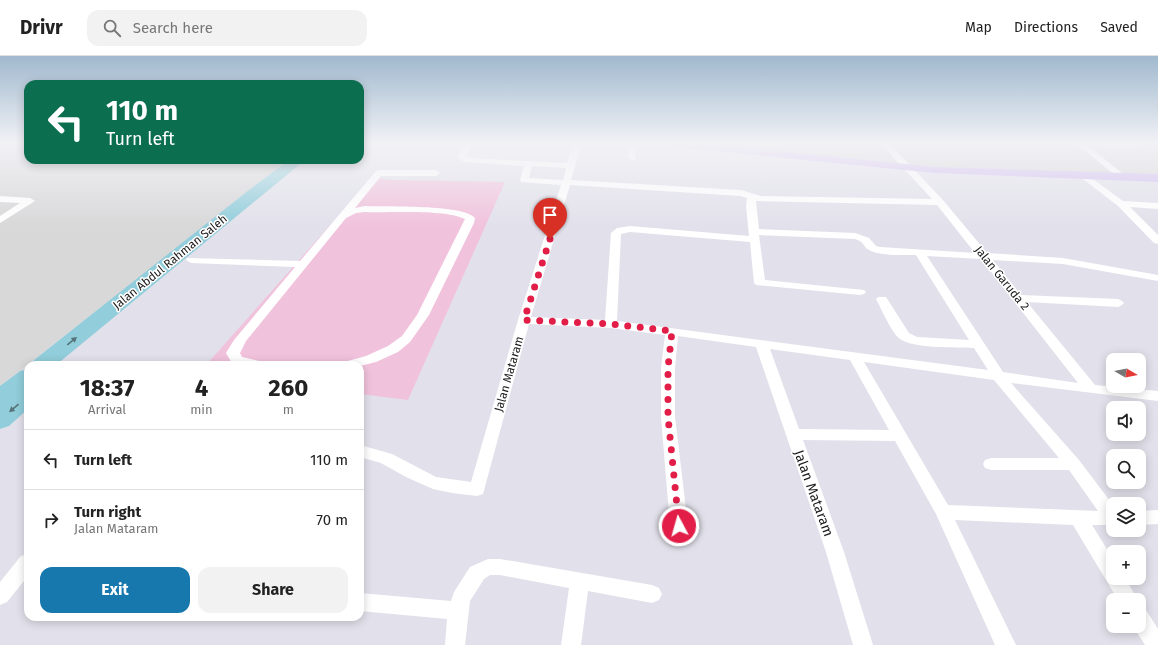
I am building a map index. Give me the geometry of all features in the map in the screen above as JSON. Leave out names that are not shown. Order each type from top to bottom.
[{"type":"highway","name":"Jalan Abdul Rahman Saleh","points":[[70,361],[191,260],[285,171]]},
{"type":"highway","name":"Jalan Abdul Rahman Saleh","points":[[47,361],[251,203],[296,171]]},
{"type":"highway","points":[[0,399],[24,379]]},
{"type":"highway","points":[[0,420],[24,399]]},
{"type":"street","points":[[527,171],[524,180],[718,192],[782,200],[940,202]]},
{"type":"street","name":"Jalan Mataram","points":[[364,451],[386,458],[432,483],[452,487],[477,488],[524,320],[570,171]]},
{"type":"street","name":"Jalan Garuda 2","points":[[912,171],[940,202],[1091,389]]},
{"type":"street","points":[[978,171],[1086,177],[1158,178]]},
{"type":"street","points":[[1116,171],[1124,178]]},
{"type":"street","points":[[241,361],[237,360],[233,353],[240,340],[379,173],[436,173]]},
{"type":"street","points":[[1086,177],[1121,204],[1158,241]]},
{"type":"street","points":[[752,197],[751,206],[760,283],[860,292]]},
{"type":"street","points":[[0,199],[30,201],[0,220]]},
{"type":"street","points":[[1121,204],[1158,206]]},
{"type":"street","points":[[343,216],[352,211],[365,209],[451,212],[467,215],[470,218],[423,316],[406,339],[392,349],[364,361]]},
{"type":"street","points":[[611,324],[616,233],[620,230],[754,235],[855,236],[863,237],[869,241],[872,248],[879,250],[1063,260],[1158,278]]},
{"type":"street","points":[[920,253],[998,376],[1073,464],[1106,509]]},
{"type":"street","points":[[191,260],[303,264]]},
{"type":"street","points":[[1018,298],[1118,303]]},
{"type":"street","points":[[882,299],[901,332],[905,336],[915,340],[977,344]]},
{"type":"street","points":[[524,320],[611,324],[672,331],[1091,389],[1158,396]]},
{"type":"street","points":[[672,331],[668,368],[668,417],[679,526]]},
{"type":"street","name":"Jalan Mataram","points":[[760,343],[835,552],[863,645]]},
{"type":"street","points":[[854,356],[942,512],[1006,645]]},
{"type":"street","points":[[793,434],[900,436]]},
{"type":"street","points":[[991,464],[1073,464]]},
{"type":"street","points":[[942,512],[1106,518]]},
{"type":"street","points":[[1146,518],[1158,517]]},
{"type":"street","points":[[1078,518],[1106,564]]},
{"type":"street","points":[[455,645],[458,611],[461,598],[477,573],[488,567],[500,567],[580,580],[652,594]]},
{"type":"street","points":[[0,596],[24,570]]},
{"type":"street","points":[[571,645],[580,580]]},
{"type":"street","points":[[364,602],[458,611]]},
{"type":"street","points":[[1146,629],[1156,645]]},
{"type":"shaded area","points":[[0,171],[274,171],[32,361],[24,361],[24,367],[0,386]]},
{"type":"shaded area","points":[[1048,171],[1158,171],[1158,176]]},
{"type":"shaded area","points":[[372,178],[392,180],[505,182],[408,400],[364,394],[364,361],[210,361]]},
{"type":"route","points":[[550,239],[524,320],[611,324],[672,331],[668,368],[668,417],[679,526]]}]
